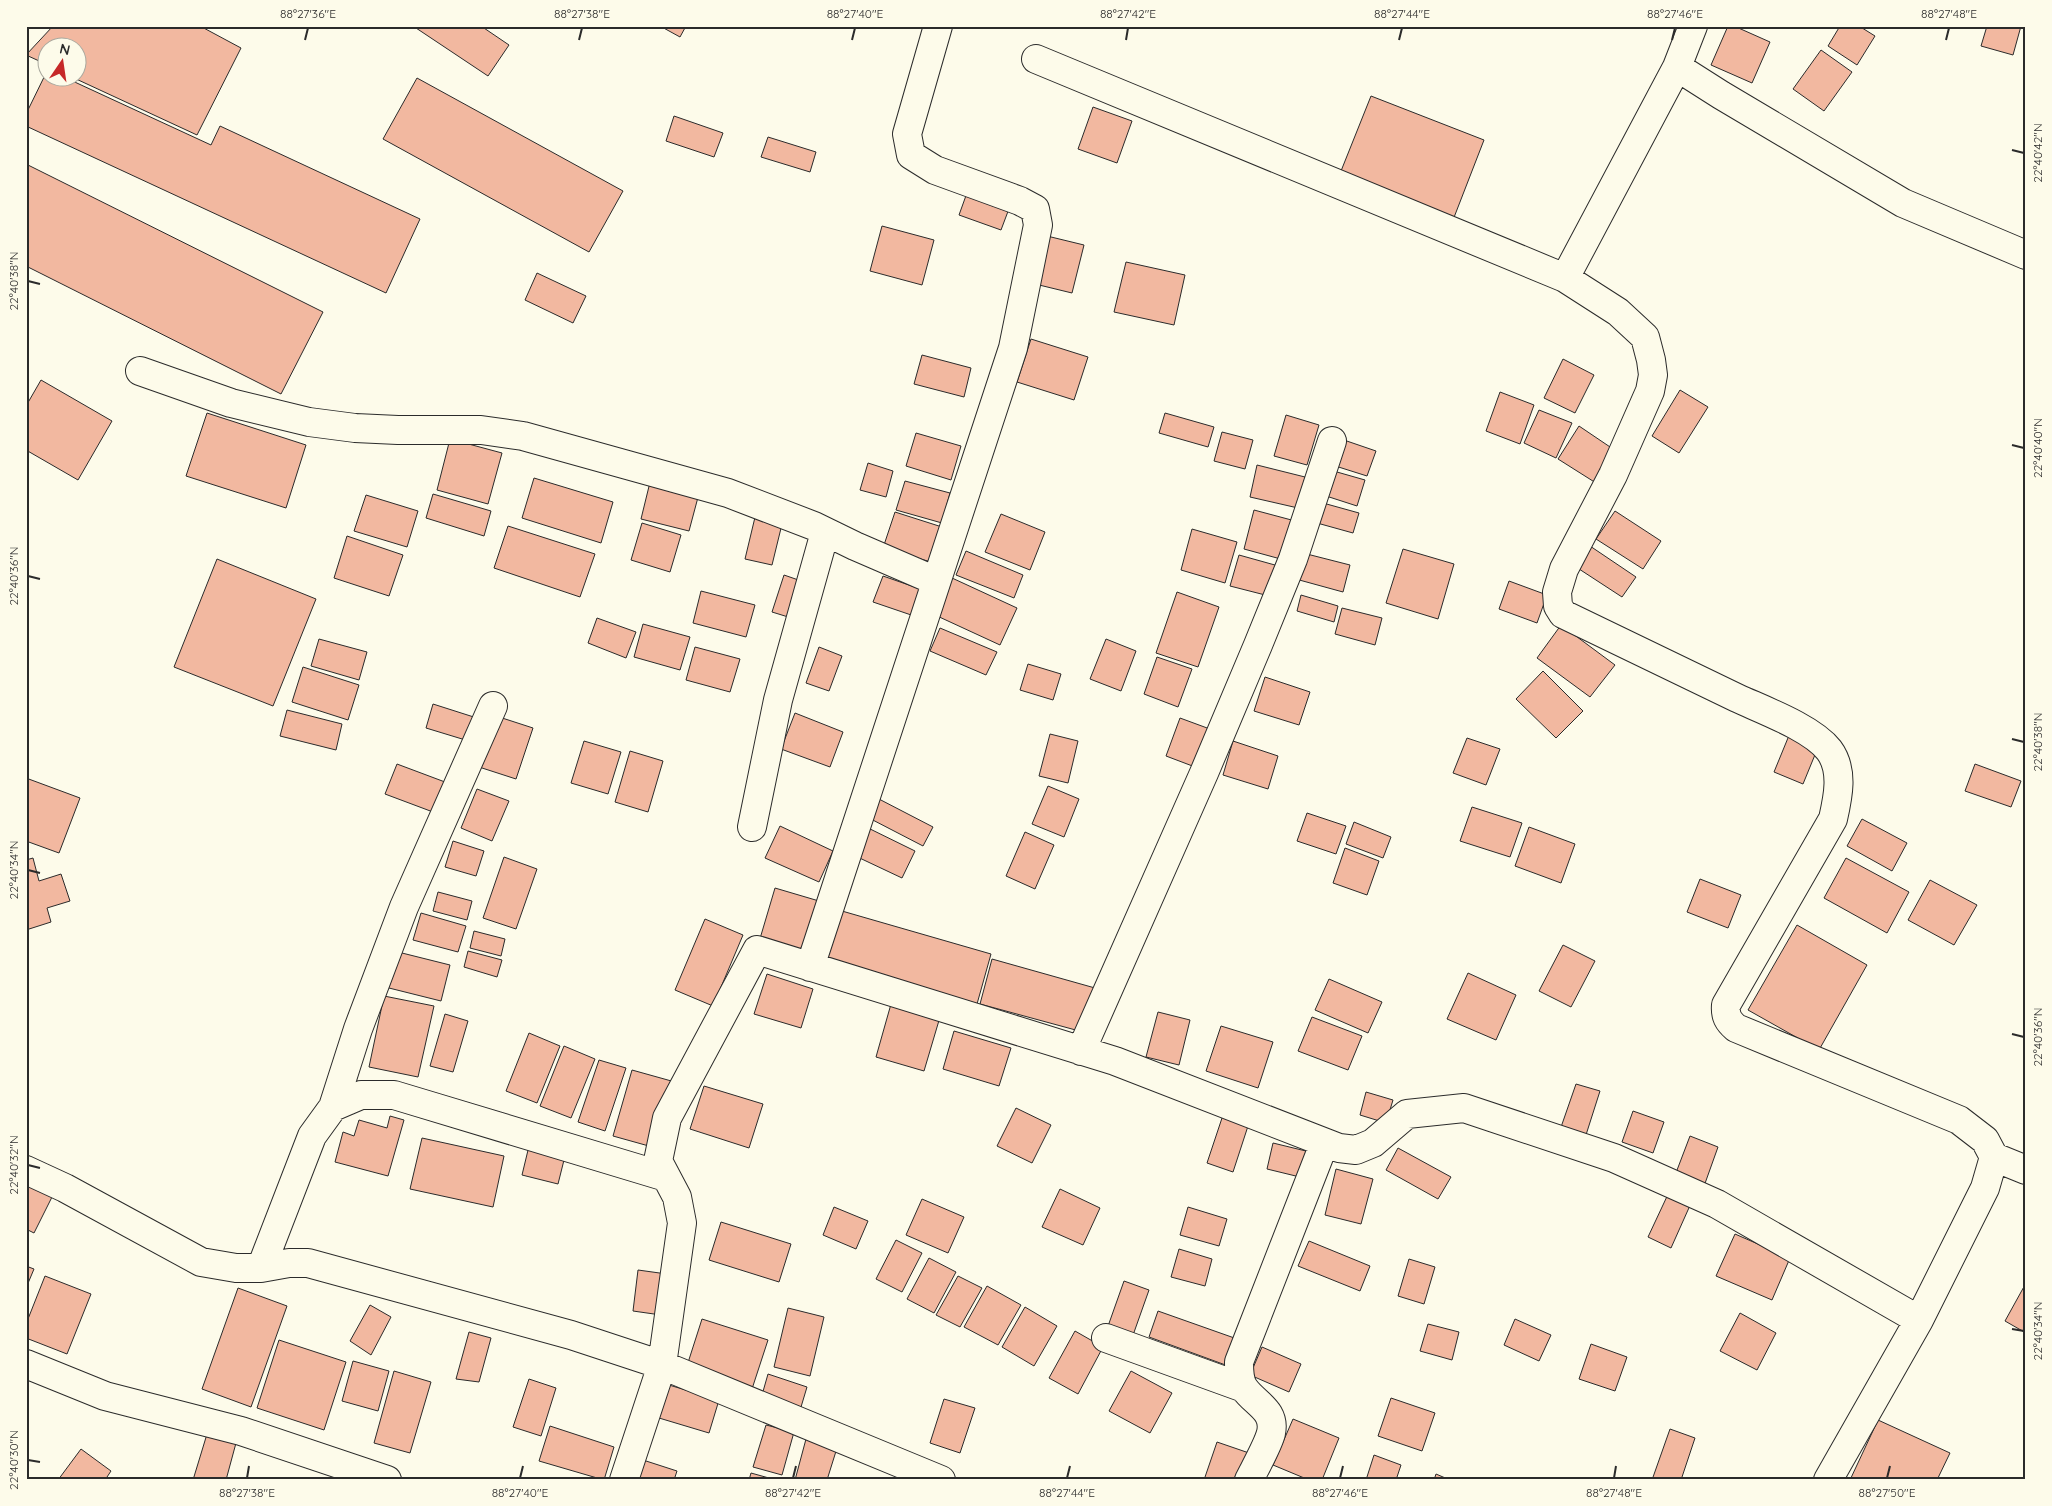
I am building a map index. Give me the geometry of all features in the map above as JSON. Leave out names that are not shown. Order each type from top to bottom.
[{"type":"street","points":[[810,967],[1013,348],[1038,225],[1036,209],[1020,201],[935,170],[910,155],[908,134],[938,26]]},
{"type":"street","points":[[1565,278],[1677,66],[1693,26]]},
{"type":"street","points":[[1036,60],[1565,278],[1618,312],[1644,337],[1651,360],[1653,375],[1650,391],[1613,475],[1564,569],[1557,592],[1558,606],[1563,614],[1781,718],[1819,739],[1830,751],[1838,769],[1839,794],[1833,819],[1726,1005],[1725,1013],[1728,1021],[1736,1028],[1959,1120],[1985,1140],[1994,1157],[2026,1170]]},
{"type":"street","points":[[1677,66],[1729,100],[1903,203],[2026,255]]},
{"type":"street","points":[[140,371],[232,402],[309,422],[355,428],[398,430],[482,430],[523,436],[728,493],[826,532],[936,581]]},
{"type":"street","points":[[1081,1051],[1200,782],[1258,645],[1293,559],[1332,441]]},
{"type":"street","points":[[752,827],[778,700],[826,532]]},
{"type":"street","points":[[261,1268],[312,1136],[333,1107],[358,1029],[404,907],[493,706]]},
{"type":"street","points":[[624,1480],[662,1365],[682,1223],[677,1197],[658,1161],[667,1118],[757,950],[1115,1061],[1324,1144],[1339,1148],[1356,1150],[1372,1143],[1407,1114],[1464,1108],[1614,1158],[1717,1204],[1919,1320]]},
{"type":"street","points":[[333,1107],[361,1095],[394,1095],[666,1177]]},
{"type":"street","points":[[1244,1388],[1239,1362],[1324,1144]]},
{"type":"street","points":[[1828,1480],[1919,1320],[1984,1188],[1994,1157]]},
{"type":"street","points":[[26,1170],[65,1188],[201,1262],[236,1268],[261,1268],[289,1263],[308,1263],[571,1335],[662,1365],[941,1480]]},
{"type":"street","points":[[1106,1338],[1244,1388],[1265,1408],[1271,1419],[1271,1434],[1249,1480]]},
{"type":"street","points":[[26,1364],[106,1396],[241,1431],[387,1480]]},
{"type":"building","points":[[53,26],[200,26],[241,48],[197,135],[88,84],[88,38],[42,38]]},
{"type":"building","points":[[413,26],[481,26],[509,45],[488,76]]},
{"type":"building","points":[[660,26],[686,26],[680,37]]},
{"type":"building","points":[[1728,26],[1734,26],[1770,42],[1752,83],[1711,65]]},
{"type":"building","points":[[1840,26],[1859,26],[1875,36],[1857,65],[1828,46]]},
{"type":"building","points":[[1987,26],[2021,26],[2013,55],[1981,46]]},
{"type":"building","points":[[38,42],[38,60],[26,55]]},
{"type":"building","points":[[1821,50],[1852,72],[1824,111],[1793,89]]},
{"type":"building","points":[[417,78],[623,191],[589,252],[383,139]]},
{"type":"building","points":[[39,88],[88,88],[211,145],[220,126],[420,219],[386,293],[26,126],[26,114]]},
{"type":"building","points":[[1371,96],[1484,140],[1453,220],[1339,176]]},
{"type":"building","points":[[1093,107],[1132,121],[1117,163],[1078,149]]},
{"type":"building","points":[[674,116],[723,133],[714,157],[666,141]]},
{"type":"building","points":[[768,137],[816,152],[810,172],[761,157]]},
{"type":"building","points":[[26,164],[323,312],[281,394],[26,266]]},
{"type":"building","points":[[968,190],[1010,206],[1001,230],[959,215]]},
{"type":"building","points":[[882,226],[934,240],[922,285],[870,271]]},
{"type":"building","points":[[1047,236],[1084,245],[1072,293],[1035,284]]},
{"type":"building","points":[[1126,262],[1185,275],[1174,325],[1114,312]]},
{"type":"building","points":[[537,273],[586,296],[573,323],[525,300]]},
{"type":"building","points":[[1031,339],[1088,357],[1074,400],[1017,382]]},
{"type":"building","points":[[922,355],[971,368],[964,397],[914,384]]},
{"type":"building","points":[[1563,359],[1594,375],[1575,413],[1544,398]]},
{"type":"building","points":[[41,380],[112,421],[78,480],[26,450],[26,406]]},
{"type":"building","points":[[1680,390],[1708,407],[1679,453],[1652,436]]},
{"type":"building","points":[[1500,392],[1534,405],[1520,444],[1486,431]]},
{"type":"building","points":[[1539,410],[1572,423],[1556,458],[1524,443]]},
{"type":"building","points":[[207,413],[306,445],[286,508],[186,476]]},
{"type":"building","points":[[1165,413],[1214,427],[1208,447],[1159,433]]},
{"type":"building","points":[[1286,415],[1319,425],[1307,465],[1274,456]]},
{"type":"building","points":[[1579,426],[1616,451],[1596,483],[1558,459]]},
{"type":"building","points":[[1222,432],[1253,440],[1245,469],[1214,461]]},
{"type":"building","points":[[916,433],[961,446],[951,480],[906,466]]},
{"type":"building","points":[[1338,438],[1376,451],[1367,476],[1329,464]]},
{"type":"building","points":[[450,439],[502,453],[488,504],[437,490]]},
{"type":"building","points":[[868,463],[893,471],[886,497],[860,490]]},
{"type":"building","points":[[1257,465],[1305,477],[1298,508],[1250,497]]},
{"type":"building","points":[[1330,470],[1365,480],[1357,506],[1323,495]]},
{"type":"building","points":[[652,474],[701,486],[689,531],[641,519]]},
{"type":"building","points":[[534,478],[613,502],[601,543],[522,518]]},
{"type":"building","points":[[905,481],[950,493],[942,523],[896,510]]},
{"type":"building","points":[[433,494],[491,511],[484,536],[426,518]]},
{"type":"building","points":[[366,495],[418,511],[407,547],[354,531]]},
{"type":"building","points":[[1323,503],[1359,513],[1353,533],[1317,523]]},
{"type":"building","points":[[1254,510],[1299,522],[1288,561],[1244,549]]},
{"type":"building","points":[[1615,511],[1661,541],[1643,569],[1596,539]]},
{"type":"building","points":[[895,512],[942,527],[931,562],[883,548]]},
{"type":"building","points":[[756,513],[783,520],[772,565],[745,559]]},
{"type":"building","points":[[1001,514],[1045,532],[1030,570],[985,552]]},
{"type":"building","points":[[642,523],[681,535],[670,572],[631,560]]},
{"type":"building","points":[[508,526],[595,554],[580,597],[494,568]]},
{"type":"building","points":[[1192,529],[1237,542],[1225,583],[1181,570]]},
{"type":"building","points":[[347,536],[403,555],[389,596],[334,578]]},
{"type":"building","points":[[1590,546],[1636,577],[1622,597],[1576,567]]},
{"type":"building","points":[[1403,549],[1454,564],[1438,619],[1386,603]]},
{"type":"building","points":[[966,551],[1023,575],[1014,598],[956,575]]},
{"type":"building","points":[[1299,552],[1350,565],[1343,592],[1292,578]]},
{"type":"building","points":[[1239,555],[1282,567],[1273,597],[1230,586]]},
{"type":"building","points":[[217,559],[316,599],[273,706],[174,667]]},
{"type":"building","points":[[784,575],[810,584],[798,620],[772,612]]},
{"type":"building","points":[[883,576],[929,592],[920,618],[873,602]]},
{"type":"building","points":[[952,578],[1017,608],[1000,645],[935,615]]},
{"type":"building","points":[[1509,581],[1547,595],[1537,623],[1499,609]]},
{"type":"building","points":[[701,591],[755,605],[746,637],[693,623]]},
{"type":"building","points":[[1177,592],[1219,607],[1198,667],[1156,653]]},
{"type":"building","points":[[1301,595],[1338,606],[1334,622],[1297,611]]},
{"type":"building","points":[[1342,608],[1382,618],[1375,645],[1335,634]]},
{"type":"building","points":[[597,618],[636,632],[626,658],[588,643]]},
{"type":"building","points":[[643,624],[690,637],[680,670],[634,657]]},
{"type":"building","points":[[1561,625],[1615,665],[1590,697],[1537,658]]},
{"type":"building","points":[[940,628],[997,652],[986,675],[930,651]]},
{"type":"building","points":[[319,639],[367,652],[359,680],[311,666]]},
{"type":"building","points":[[1106,639],[1136,651],[1121,691],[1090,679]]},
{"type":"building","points":[[695,647],[740,659],[730,692],[686,680]]},
{"type":"building","points":[[819,647],[842,656],[829,691],[806,683]]},
{"type":"building","points":[[1157,657],[1192,669],[1178,707],[1144,694]]},
{"type":"building","points":[[1028,664],[1061,674],[1053,700],[1020,690]]},
{"type":"building","points":[[303,667],[359,685],[348,720],[292,702]]},
{"type":"building","points":[[1543,671],[1583,711],[1556,738],[1516,699]]},
{"type":"building","points":[[1265,677],[1310,692],[1299,725],[1254,711]]},
{"type":"building","points":[[433,704],[480,719],[472,742],[426,728]]},
{"type":"building","points":[[287,710],[342,724],[336,750],[280,736]]},
{"type":"building","points":[[795,713],[843,732],[830,767],[781,749]]},
{"type":"building","points":[[496,716],[533,728],[516,779],[479,767]]},
{"type":"building","points":[[1180,718],[1218,732],[1203,770],[1166,756]]},
{"type":"building","points":[[1790,733],[1819,745],[1803,784],[1774,772]]},
{"type":"building","points":[[1050,734],[1078,741],[1068,783],[1039,776]]},
{"type":"building","points":[[1467,738],[1500,749],[1486,785],[1453,773]]},
{"type":"building","points":[[584,741],[621,752],[608,794],[571,783]]},
{"type":"building","points":[[1233,741],[1278,756],[1268,789],[1223,775]]},
{"type":"building","points":[[630,751],[663,761],[648,812],[615,802]]},
{"type":"building","points":[[397,764],[445,782],[433,812],[385,794]]},
{"type":"building","points":[[1975,764],[2021,781],[2011,807],[1965,791]]},
{"type":"building","points":[[26,778],[80,798],[59,853],[26,841]]},
{"type":"building","points":[[1048,786],[1079,799],[1064,837],[1032,824]]},
{"type":"building","points":[[477,789],[509,801],[492,841],[461,828]]},
{"type":"building","points":[[877,798],[933,827],[923,846],[867,817]]},
{"type":"building","points":[[1472,807],[1522,823],[1510,857],[1460,841]]},
{"type":"building","points":[[1307,813],[1346,826],[1336,854],[1297,841]]},
{"type":"building","points":[[1862,819],[1907,843],[1892,871],[1847,846]]},
{"type":"building","points":[[1354,822],[1391,837],[1383,858],[1346,844]]},
{"type":"building","points":[[862,825],[915,851],[902,878],[849,853]]},
{"type":"building","points":[[780,826],[833,851],[819,882],[765,858]]},
{"type":"building","points":[[1529,827],[1575,844],[1561,883],[1515,866]]},
{"type":"building","points":[[1025,832],[1054,845],[1035,889],[1006,876]]},
{"type":"building","points":[[453,841],[484,851],[476,876],[445,867]]},
{"type":"building","points":[[1345,848],[1379,861],[1367,895],[1333,883]]},
{"type":"building","points":[[504,857],[537,869],[516,929],[483,918]]},
{"type":"building","points":[[33,858],[39,881],[61,874],[70,901],[47,908],[51,922],[26,930],[26,860]]},
{"type":"building","points":[[1846,858],[1909,892],[1887,933],[1824,898]]},
{"type":"building","points":[[1700,879],[1741,895],[1728,928],[1687,912]]},
{"type":"building","points":[[1930,880],[1977,905],[1954,945],[1908,920]]},
{"type":"building","points":[[775,888],[819,901],[803,955],[759,942]]},
{"type":"building","points":[[438,892],[472,901],[467,920],[433,911]]},
{"type":"building","points":[[835,909],[991,954],[977,1004],[821,959]]},
{"type":"building","points":[[421,913],[466,926],[458,952],[413,940]]},
{"type":"building","points":[[705,919],[743,935],[713,1006],[675,990]]},
{"type":"building","points":[[1797,925],[1867,965],[1819,1050],[1748,1010]]},
{"type":"building","points":[[474,931],[505,939],[501,956],[470,948]]},
{"type":"building","points":[[1563,945],[1595,961],[1571,1007],[1539,991]]},
{"type":"building","points":[[394,951],[450,965],[441,1001],[385,987]]},
{"type":"building","points":[[468,951],[502,960],[497,977],[464,967]]},
{"type":"building","points":[[992,959],[1095,988],[1083,1032],[980,1004]]},
{"type":"building","points":[[1468,973],[1516,995],[1496,1040],[1447,1019]]},
{"type":"building","points":[[767,974],[813,989],[801,1028],[754,1014]]},
{"type":"building","points":[[1329,979],[1382,1002],[1368,1033],[1315,1010]]},
{"type":"building","points":[[384,996],[434,1006],[418,1077],[369,1067]]},
{"type":"building","points":[[891,1004],[940,1017],[924,1071],[876,1057]]},
{"type":"building","points":[[1158,1012],[1190,1020],[1179,1065],[1146,1057]]},
{"type":"building","points":[[445,1014],[468,1021],[453,1072],[430,1066]]},
{"type":"building","points":[[1312,1017],[1362,1036],[1348,1070],[1298,1051]]},
{"type":"building","points":[[1221,1026],[1273,1042],[1258,1088],[1206,1071]]},
{"type":"building","points":[[954,1031],[1011,1048],[999,1086],[943,1069]]},
{"type":"building","points":[[529,1033],[560,1046],[537,1103],[506,1091]]},
{"type":"building","points":[[564,1046],[595,1059],[571,1118],[540,1106]]},
{"type":"building","points":[[599,1060],[626,1068],[605,1131],[578,1122]]},
{"type":"building","points":[[632,1070],[675,1082],[656,1148],[613,1136]]},
{"type":"building","points":[[1576,1084],[1600,1091],[1585,1138],[1560,1130]]},
{"type":"building","points":[[704,1086],[763,1104],[749,1148],[690,1129]]},
{"type":"building","points":[[1366,1092],[1393,1100],[1386,1123],[1360,1115]]},
{"type":"building","points":[[1016,1108],[1051,1125],[1032,1163],[997,1146]]},
{"type":"building","points":[[1633,1111],[1664,1122],[1653,1153],[1622,1142]]},
{"type":"building","points":[[1223,1115],[1249,1123],[1233,1172],[1207,1163]]},
{"type":"building","points":[[390,1116],[404,1120],[388,1176],[335,1162],[343,1132],[354,1136],[359,1120],[387,1128]]},
{"type":"building","points":[[1690,1136],[1718,1147],[1703,1189],[1674,1178]]},
{"type":"building","points":[[422,1138],[504,1156],[493,1207],[410,1189]]},
{"type":"building","points":[[1273,1143],[1310,1152],[1304,1178],[1267,1169]]},
{"type":"building","points":[[529,1146],[565,1156],[558,1184],[522,1175]]},
{"type":"building","points":[[1398,1148],[1451,1177],[1438,1199],[1386,1170]]},
{"type":"building","points":[[1336,1169],[1373,1179],[1361,1224],[1325,1215]]},
{"type":"building","points":[[26,1177],[55,1191],[34,1233],[26,1229]]},
{"type":"building","points":[[1060,1189],[1100,1208],[1083,1245],[1042,1227]]},
{"type":"building","points":[[1670,1190],[1692,1201],[1671,1248],[1648,1237]]},
{"type":"building","points":[[922,1199],[964,1217],[948,1253],[906,1235]]},
{"type":"building","points":[[834,1207],[868,1221],[856,1249],[823,1235]]},
{"type":"building","points":[[1188,1207],[1227,1219],[1219,1246],[1180,1235]]},
{"type":"building","points":[[721,1222],[791,1244],[779,1282],[709,1260]]},
{"type":"building","points":[[1735,1234],[1790,1258],[1772,1300],[1716,1276]]},
{"type":"building","points":[[896,1240],[922,1253],[902,1292],[876,1279]]},
{"type":"building","points":[[1309,1241],[1370,1266],[1360,1291],[1298,1266]]},
{"type":"building","points":[[1179,1249],[1212,1259],[1205,1286],[1171,1277]]},
{"type":"building","points":[[929,1258],[956,1272],[934,1313],[907,1299]]},
{"type":"building","points":[[1409,1259],[1435,1267],[1424,1304],[1398,1296]]},
{"type":"building","points":[[26,1266],[34,1269],[26,1288]]},
{"type":"building","points":[[638,1270],[674,1275],[668,1316],[633,1311]]},
{"type":"building","points":[[45,1276],[91,1294],[67,1354],[26,1338],[26,1324]]},
{"type":"building","points":[[958,1276],[982,1288],[960,1327],[936,1315]]},
{"type":"building","points":[[1124,1281],[1149,1290],[1132,1338],[1107,1329]]},
{"type":"building","points":[[2026,1283],[2026,1333],[2005,1321]]},
{"type":"building","points":[[987,1286],[1021,1305],[998,1345],[964,1327]]},
{"type":"building","points":[[238,1288],[287,1306],[251,1407],[202,1389]]},
{"type":"building","points":[[370,1305],[391,1317],[371,1355],[350,1341]]},
{"type":"building","points":[[1025,1307],[1057,1326],[1034,1366],[1002,1347]]},
{"type":"building","points":[[788,1308],[824,1317],[810,1376],[774,1367]]},
{"type":"building","points":[[1158,1311],[1240,1340],[1231,1367],[1149,1337]]},
{"type":"building","points":[[1740,1313],[1776,1333],[1757,1370],[1720,1351]]},
{"type":"building","points":[[702,1319],[768,1340],[751,1392],[685,1372]]},
{"type":"building","points":[[1515,1319],[1551,1335],[1539,1361],[1504,1345]]},
{"type":"building","points":[[1428,1324],[1459,1332],[1452,1360],[1420,1351]]},
{"type":"building","points":[[1075,1331],[1103,1347],[1078,1394],[1049,1378]]},
{"type":"building","points":[[469,1332],[491,1338],[479,1382],[456,1379]]},
{"type":"building","points":[[279,1340],[346,1362],[324,1430],[257,1408]]},
{"type":"building","points":[[1591,1344],[1627,1357],[1615,1391],[1579,1379]]},
{"type":"building","points":[[1262,1347],[1301,1364],[1289,1392],[1250,1375]]},
{"type":"building","points":[[353,1361],[389,1371],[378,1411],[342,1401]]},
{"type":"building","points":[[394,1371],[431,1382],[410,1453],[374,1443]]},
{"type":"building","points":[[1131,1371],[1172,1393],[1150,1433],[1109,1411]]},
{"type":"building","points":[[768,1374],[807,1387],[801,1407],[762,1395]]},
{"type":"building","points":[[529,1379],[556,1388],[541,1436],[513,1427]]},
{"type":"building","points":[[669,1385],[719,1400],[709,1433],[659,1418]]},
{"type":"building","points":[[1391,1398],[1435,1413],[1422,1451],[1378,1436]]},
{"type":"building","points":[[944,1399],[975,1408],[960,1453],[930,1443]]},
{"type":"building","points":[[1293,1419],[1339,1438],[1322,1480],[1309,1480],[1273,1465]]},
{"type":"building","points":[[1878,1420],[1950,1453],[1937,1480],[1850,1480]]},
{"type":"building","points":[[766,1425],[794,1432],[782,1475],[753,1467]]},
{"type":"building","points":[[550,1426],[614,1447],[604,1480],[539,1461]]},
{"type":"building","points":[[1670,1429],[1695,1438],[1681,1480],[1652,1480]]},
{"type":"building","points":[[207,1434],[236,1443],[226,1480],[193,1480]]},
{"type":"building","points":[[806,1439],[837,1448],[827,1480],[795,1480]]},
{"type":"building","points":[[1217,1442],[1252,1454],[1244,1480],[1204,1480]]},
{"type":"building","points":[[81,1449],[111,1471],[105,1480],[58,1480]]},
{"type":"building","points":[[1374,1455],[1401,1465],[1396,1480],[1366,1480]]},
{"type":"building","points":[[643,1460],[677,1471],[674,1480],[637,1480]]},
{"type":"building","points":[[751,1473],[776,1480],[749,1480]]},
{"type":"building","points":[[1436,1474],[1450,1480],[1434,1480]]}]
